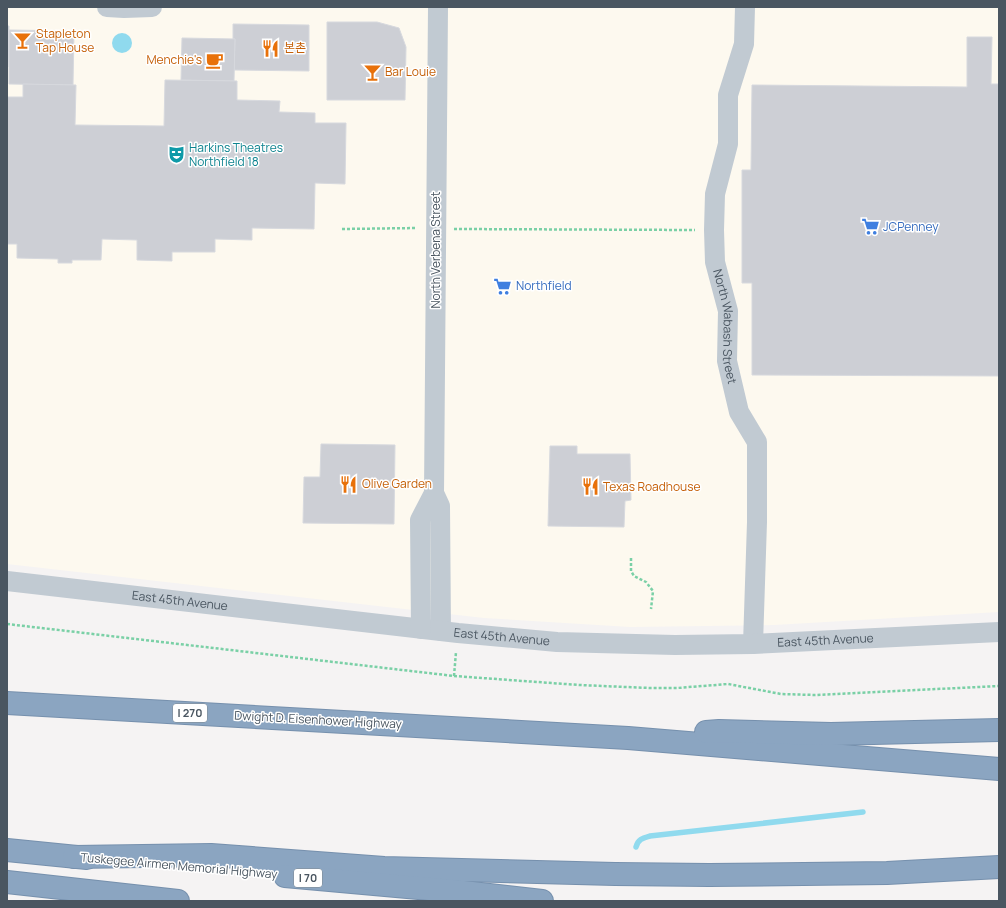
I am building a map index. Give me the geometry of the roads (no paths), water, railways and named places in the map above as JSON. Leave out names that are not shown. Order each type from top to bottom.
[{"type":"highway","name":"Dwight D. Eisenhower Highway","points":[[7,703],[628,738]]},
{"type":"highway","points":[[628,738],[719,731],[831,734],[999,730]]},
{"type":"highway","points":[[628,738],[999,769]]},
{"type":"highway","name":"Tuskegee Airmen Memorial Highway","points":[[7,850],[463,892],[542,901]]},
{"type":"highway","points":[[74,857],[211,855],[384,868],[615,874],[709,875],[887,873],[999,867]]},
{"type":"highway","points":[[7,882],[178,901]]},
{"type":"street","points":[[118,7],[152,7]]},
{"type":"street","name":"North Verbena Street","points":[[438,7],[434,493],[440,506],[441,631]]},
{"type":"street","name":"North Wabash Street","points":[[745,7],[744,44],[728,95],[728,144],[715,194],[714,230],[715,262],[728,311],[727,361],[739,412],[757,442],[757,522],[753,644]]},
{"type":"street","name":"North Verbena Street","points":[[421,629],[420,520],[434,493]]},
{"type":"street","name":"East 45th Avenue","points":[[7,581],[421,629],[557,642],[675,646],[753,644],[999,632]]},
{"type":"water","points":[[122,33],[129,36],[132,43],[129,50],[122,53],[115,50],[112,43],[115,36]]},
{"type":"waterway","points":[[636,847],[639,841],[650,836],[863,812]]},
{"type":"place","name":"Stapleton Tap House","points":[[23,41]]},
{"type":"place","name":"본촌","points":[[271,48]]},
{"type":"place","name":"Menchie's","points":[[215,60]]},
{"type":"place","name":"Bar Louie","points":[[372,72]]},
{"type":"place","name":"Harkins Theatres Northfield 18","points":[[176,155]]},
{"type":"place","name":"JCPenney","points":[[870,227]]},
{"type":"place","name":"Northfield","points":[[503,286]]},
{"type":"place","name":"Olive Garden","points":[[349,484]]},
{"type":"place","name":"Texas Roadhouse","points":[[590,487]]}]
